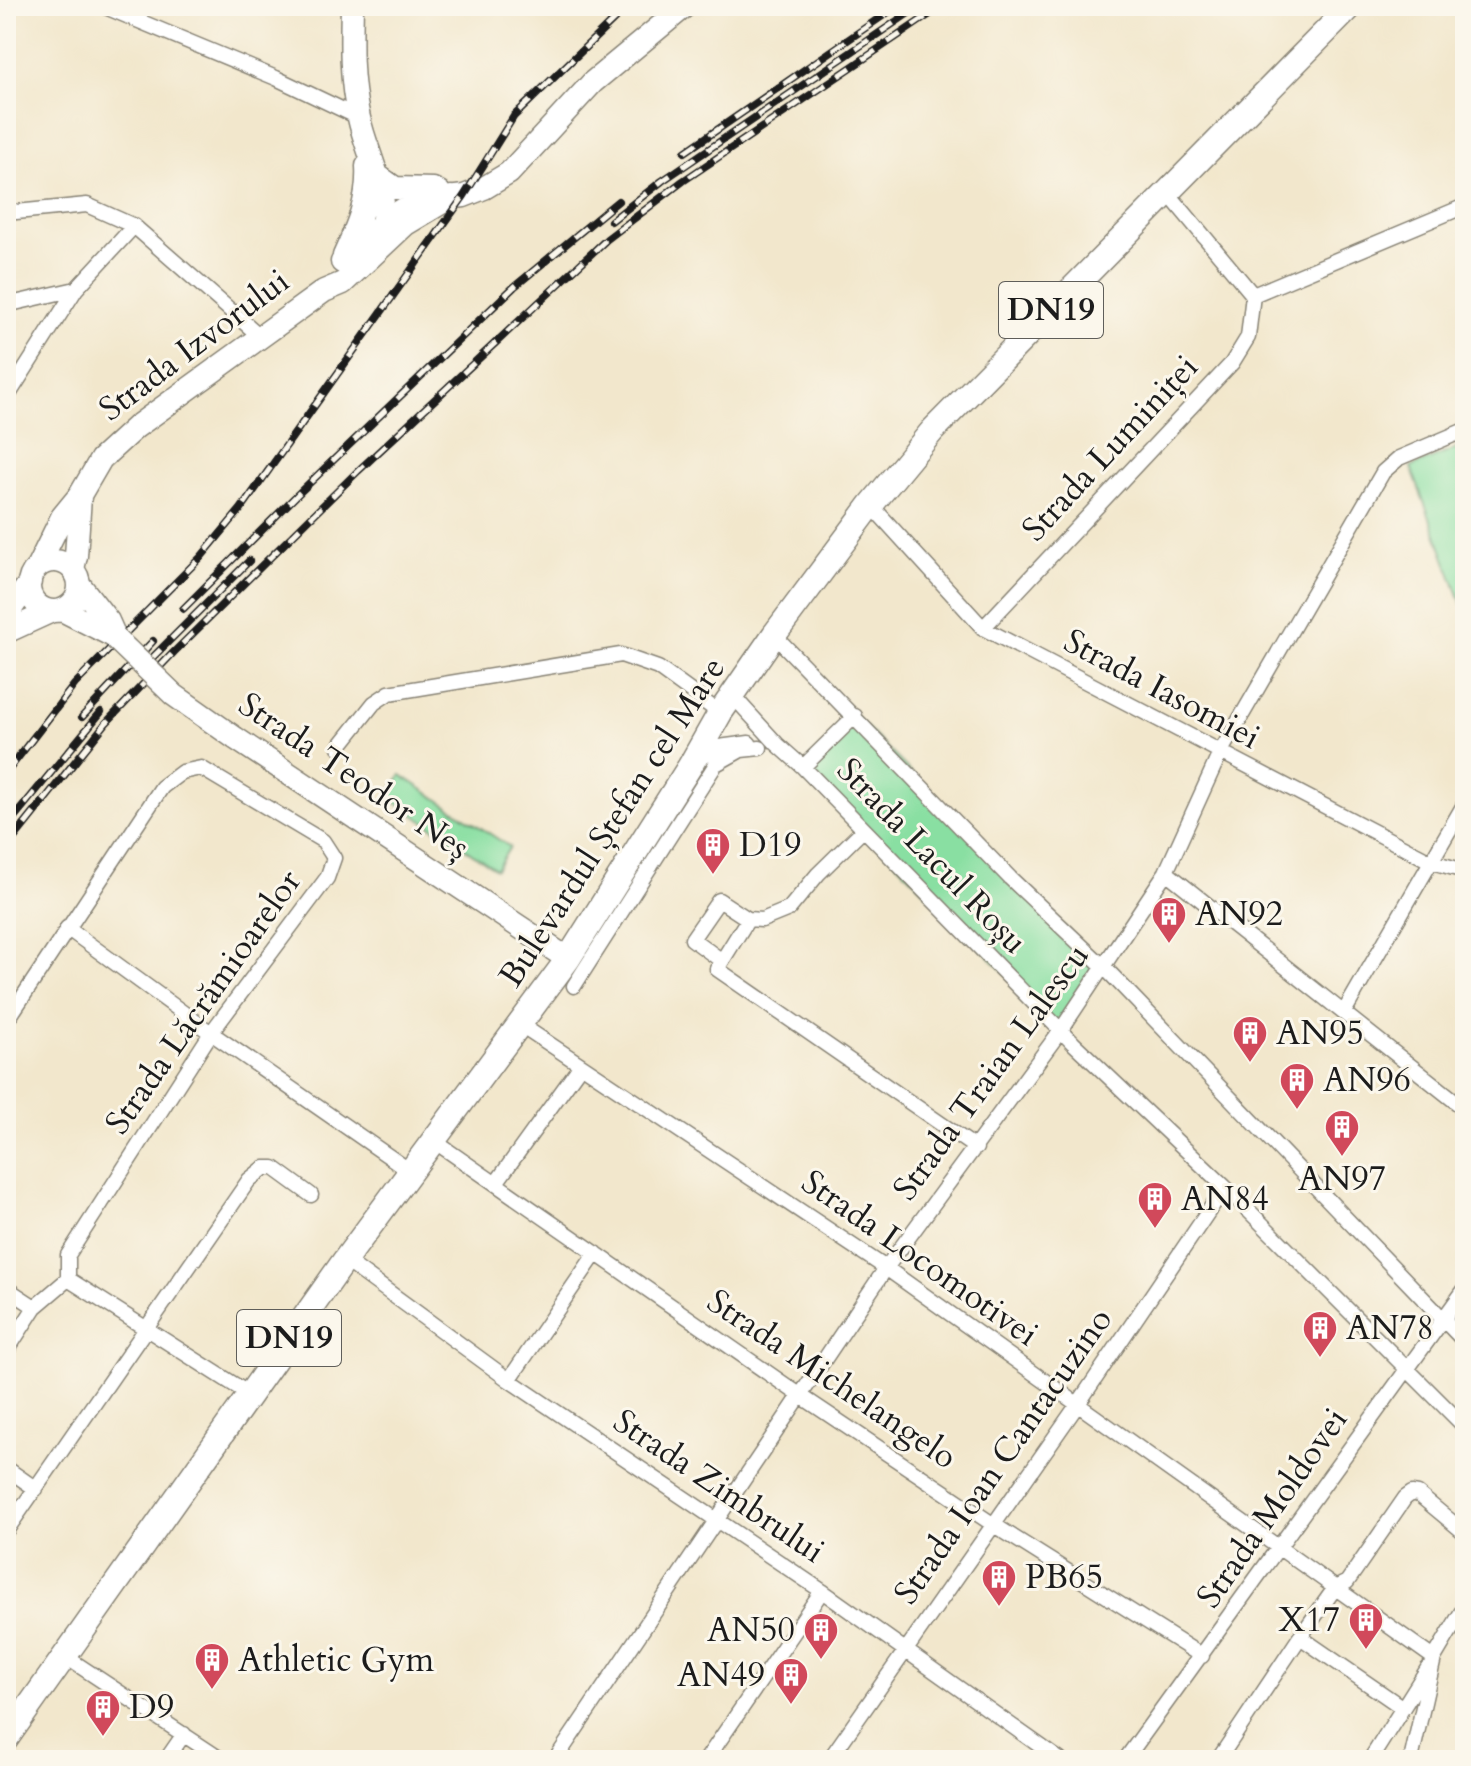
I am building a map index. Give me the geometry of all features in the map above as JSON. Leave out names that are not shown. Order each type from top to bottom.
[{"type":"main road","name":"Strada Izvorului","points":[[6,616],[33,575],[62,517],[80,495],[101,459],[136,427],[324,291],[343,283],[376,251],[384,221],[383,199],[358,117],[351,53],[352,6]]},
{"type":"main road","points":[[342,262],[384,221],[423,201],[464,196],[509,173],[593,82],[685,6]]},
{"type":"main road","name":"Bulevardul Ștefan cel Mare","points":[[6,1739],[345,1260],[568,959],[727,704],[871,505],[933,430],[1351,6]]},
{"type":"main road","name":"Strada Izvorului","points":[[324,291],[328,279],[342,262],[364,211],[368,185],[365,139]]},
{"type":"main road","points":[[378,176],[395,188],[433,189],[451,197]]},
{"type":"main road","points":[[376,251],[406,224],[451,197]]},
{"type":"main road","name":"Strada Izvorului","points":[[76,577],[80,495]]},
{"type":"main road","points":[[6,632],[57,611],[75,600],[76,577],[59,561],[43,564],[33,575],[32,598],[37,605],[57,611]]},
{"type":"main road","name":"Strada Teodor Neș","points":[[76,577],[108,621],[114,638]]},
{"type":"main road","name":"Strada Teodor Neș","points":[[57,611],[114,638],[174,695],[568,959]]},
{"type":"street","points":[[103,6],[276,78],[358,117]]},
{"type":"street","points":[[1167,192],[1253,295],[1465,206]]},
{"type":"street","points":[[6,213],[87,205],[134,226],[262,338]]},
{"type":"street","points":[[6,399],[76,289],[134,226]]},
{"type":"street","points":[[6,305],[76,289]]},
{"type":"street","name":"Strada Luminiței","points":[[983,628],[1232,363],[1248,337],[1253,295]]},
{"type":"street","name":"Strada Traian Lalescu","points":[[555,1760],[886,1268],[1105,968],[1166,872],[1220,753],[1383,472],[1399,458],[1465,430]]},
{"type":"street","name":"Strada Iasomiei","points":[[871,505],[983,628],[1432,862],[1465,871]]},
{"type":"street","name":"Strada Lacul Roșu","points":[[774,635],[1010,878],[1105,968],[1465,1342]]},
{"type":"street","name":"Strada Lacul Roșu","points":[[339,747],[374,703],[389,693],[621,655],[658,668],[727,704],[803,767],[1061,1030],[1225,1187],[1465,1427]]},
{"type":"street","points":[[803,767],[855,716]]},
{"type":"street","points":[[690,766],[719,747],[748,743],[777,744]]},
{"type":"street","points":[[574,986],[716,764],[741,750],[760,748]]},
{"type":"street","name":"Strada Lăcrămioarelor","points":[[67,928],[162,787],[182,772],[201,768],[323,841],[334,858],[327,878],[211,1033],[68,1255],[68,1279]]},
{"type":"street","points":[[1344,1012],[1465,803]]},
{"type":"street","points":[[722,961],[692,939],[719,900],[748,919],[762,920],[789,909],[818,874],[863,830]]},
{"type":"street","points":[[1166,872],[1465,1109]]},
{"type":"street","points":[[748,919],[717,969],[976,1148]]},
{"type":"street","points":[[6,1022],[67,928],[211,1033],[410,1171]]},
{"type":"street","name":"Strada Locomotivei","points":[[521,1025],[886,1268],[1434,1658]]},
{"type":"street","points":[[496,1183],[581,1065]]},
{"type":"street","name":"Strada Michelangelo","points":[[434,1141],[801,1396],[994,1525],[1202,1656]]},
{"type":"street","points":[[6,1531],[249,1180],[264,1168],[274,1168],[311,1195]]},
{"type":"street","name":"Strada Ioan Cantacuzino","points":[[829,1760],[1078,1404],[1225,1187]]},
{"type":"street","points":[[509,1380],[596,1253]]},
{"type":"street","name":"Strada Zimbrului","points":[[345,1260],[509,1380],[822,1591],[1060,1760]]},
{"type":"street","points":[[6,1352],[35,1307],[68,1279],[249,1394]]},
{"type":"street","points":[[6,1288],[35,1307]]},
{"type":"street","name":"Strada Moldovei","points":[[1125,1760],[1465,1289]]},
{"type":"street","points":[[6,1468],[36,1489]]},
{"type":"street","points":[[1218,1760],[1300,1637],[1335,1588],[1347,1582],[1405,1498],[1412,1493],[1418,1494],[1465,1533]]},
{"type":"street","points":[[706,1760],[822,1591]]},
{"type":"street","points":[[1370,1760],[1465,1606]]},
{"type":"street","points":[[1300,1637],[1403,1708]]},
{"type":"street","points":[[63,1655],[222,1760]]},
{"type":"street","points":[[1411,1760],[1434,1658]]},
{"type":"street","points":[[166,1760],[184,1734]]},
{"type":"green space","points":[[1465,445],[1465,612],[1411,467]]},
{"type":"green space","points":[[855,716],[1105,968],[1061,1030],[803,767]]},
{"type":"green space","points":[[401,775],[510,847],[496,869],[387,797]]},
{"type":"railway","points":[[6,773],[75,684],[201,557],[241,509],[464,196],[514,116],[628,6]]},
{"type":"railway","points":[[685,152],[897,6]]},
{"type":"railway","points":[[611,221],[662,181],[919,6]]},
{"type":"railway","points":[[6,848],[106,723],[174,652],[358,471],[607,239],[683,181],[942,6]]},
{"type":"railway","points":[[183,609],[514,287],[618,201]]},
{"type":"railway","points":[[150,660],[249,561]]},
{"type":"railway","points":[[82,717],[153,641]]},
{"type":"railway","points":[[6,827],[101,712]]},
{"type":"place","name":"D19","points":[[713,876]]},
{"type":"place","name":"AN92","points":[[1169,945]]},
{"type":"place","name":"AN95","points":[[1250,1064]]},
{"type":"place","name":"AN96","points":[[1297,1111]]},
{"type":"place","name":"AN97","points":[[1342,1158]]},
{"type":"place","name":"AN84","points":[[1155,1230]]},
{"type":"place","name":"AN78","points":[[1320,1359]]},
{"type":"place","name":"PB65","points":[[999,1608]]},
{"type":"place","name":"X17","points":[[1366,1651]]},
{"type":"place","name":"AN50","points":[[821,1661]]},
{"type":"place","name":"Athletic Gym","points":[[212,1691]]},
{"type":"place","name":"AN49","points":[[791,1706]]},
{"type":"place","name":"D9","points":[[103,1738]]}]
